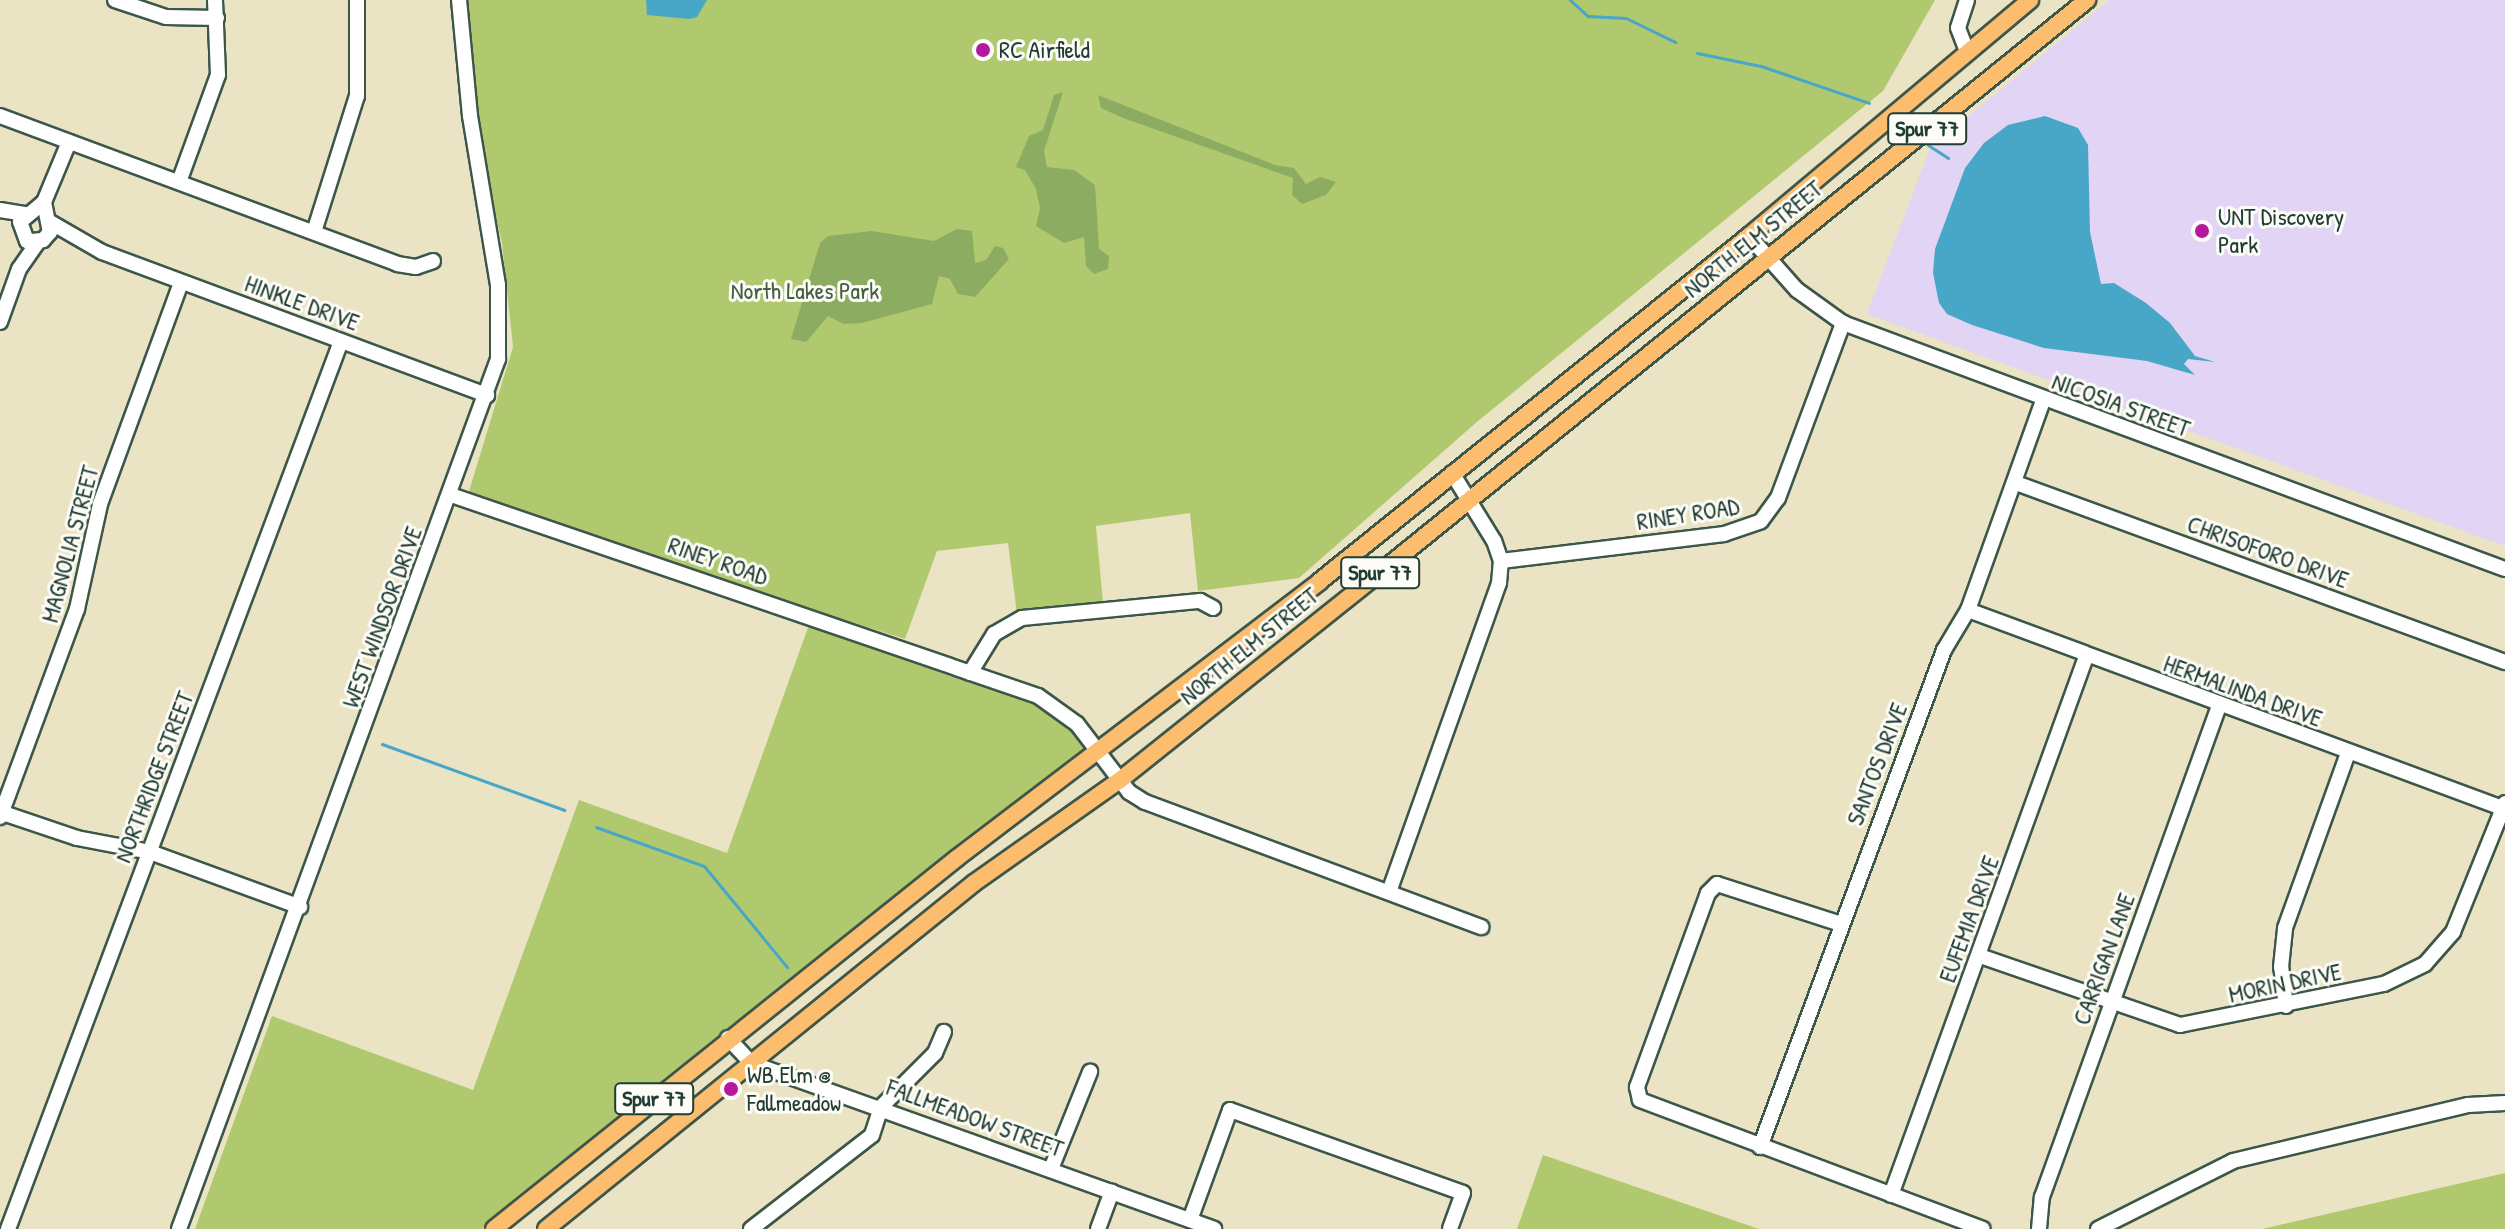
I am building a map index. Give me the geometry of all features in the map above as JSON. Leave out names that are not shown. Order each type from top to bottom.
[{"type":"main road","name":"NORTH ELM STREET","points":[[494,1229],[728,1038],[1101,753],[1749,236],[2030,0]]},
{"type":"main road","name":"NORTH ELM STREET","points":[[546,1229],[974,883],[1120,780],[2087,0]]},
{"type":"street","points":[[115,0],[166,17],[217,18]]},
{"type":"street","points":[[179,182],[218,75],[215,0]]},
{"type":"street","points":[[314,232],[357,96],[357,0]]},
{"type":"street","name":"WEST WINDSOR DRIVE","points":[[179,1229],[487,395],[501,320],[467,92],[459,0]]},
{"type":"street","points":[[1967,0],[1958,28],[1967,51]]},
{"type":"street","points":[[0,116],[397,264],[416,267],[433,261]]},
{"type":"street","points":[[0,210],[28,213],[44,202],[69,142]]},
{"type":"street","points":[[0,322],[31,237],[49,220],[44,202]]},
{"type":"street","points":[[28,213],[31,237]]},
{"type":"street","name":"HINKLE DRIVE","points":[[28,213],[49,220],[102,252]]},
{"type":"street","name":"HINKLE DRIVE","points":[[0,219],[31,237],[102,252],[487,395]]},
{"type":"street","name":"NICOSIA STREET","points":[[1749,236],[1797,290],[1843,323],[2043,400],[2505,569]]},
{"type":"street","name":"MAGNOLIA STREET","points":[[1,814],[77,609],[100,504],[181,283]]},
{"type":"street","name":"RINEY ROAD","points":[[1501,561],[1724,534],[1761,521],[1778,498],[1843,323]]},
{"type":"street","name":"NORTHRIDGE STREET","points":[[8,1229],[341,341]]},
{"type":"street","name":"SANTOS DRIVE","points":[[1760,1147],[1944,650],[1968,610],[2016,483],[2043,400]]},
{"type":"street","points":[[1389,892],[1499,583],[1501,561],[1485,520],[1452,473]]},
{"type":"street","name":"CHRISOFORO DRIVE","points":[[2016,483],[2505,662]]},
{"type":"street","name":"RINEY ROAD","points":[[451,495],[1049,703],[1077,724],[1134,796],[1158,808],[1482,927]]},
{"type":"street","points":[[970,673],[994,634],[1022,618],[1200,601],[1213,608]]},
{"type":"street","name":"HERMALINDA DRIVE","points":[[1968,610],[2219,706],[2504,806]]},
{"type":"street","name":"EUFEMIA DRIVE","points":[[1891,1195],[2086,657]]},
{"type":"street","name":"CARRIGAN LANE","points":[[2039,1229],[2042,1197],[2219,706]]},
{"type":"street","points":[[2286,1006],[2281,967],[2285,928],[2348,753]]},
{"type":"street","name":"MORIN DRIVE","points":[[1980,956],[2111,1004],[2180,1025],[2384,984],[2425,964],[2453,932],[2504,806]]},
{"type":"street","points":[[1,814],[77,838],[150,852],[300,907]]},
{"type":"street","points":[[1841,924],[1717,884],[1708,893],[1637,1087],[1640,1100],[1983,1229]]},
{"type":"street","points":[[751,1229],[872,1135],[881,1107],[935,1053],[944,1032]]},
{"type":"street","name":"FALLMEADOW STREET","points":[[728,1038],[751,1063],[881,1107],[1214,1229]]},
{"type":"street","points":[[1051,1169],[1090,1072]]},
{"type":"street","points":[[2098,1229],[2233,1161],[2468,1105],[2505,1103]]},
{"type":"street","points":[[1190,1220],[1230,1110],[1463,1193],[1450,1229]]},
{"type":"street","points":[[1098,1229],[1112,1191]]},
{"type":"shaded area","name":"UNT Discovery Park","points":[[2109,0],[2505,0],[2505,546],[1867,314],[1930,148]]},
{"type":"green space","name":"North Lakes Park","points":[[467,0],[1935,0],[1883,91],[1478,421],[1299,578],[1198,591],[1190,513],[1096,526],[1103,603],[1017,614],[1008,543],[937,551],[905,639],[466,501],[513,347],[502,243],[483,161]]},
{"type":"green space","points":[[1063,92],[1044,151],[1047,167],[1074,170],[1095,185],[1099,249],[1109,256],[1108,269],[1094,274],[1086,266],[1084,237],[1064,243],[1036,226],[1040,208],[1036,189],[1025,170],[1016,167],[1029,136],[1043,130],[1054,95]]},
{"type":"green space","points":[[1098,95],[1275,165],[1294,168],[1306,184],[1320,177],[1336,182],[1326,195],[1302,204],[1292,195],[1293,178],[1123,118],[1101,108]]},
{"type":"green space","points":[[957,229],[972,231],[975,263],[986,260],[995,246],[1003,248],[1009,259],[975,297],[958,294],[950,279],[939,276],[932,304],[862,323],[844,324],[828,316],[806,342],[791,339],[820,243],[828,236],[872,231],[934,241]]},
{"type":"green space","points":[[810,622],[1027,697],[1066,720],[1085,743],[1085,753],[890,902],[482,1229],[195,1229],[272,1016],[473,1090],[579,800],[727,853]]},
{"type":"green space","points":[[1543,1155],[1759,1229],[1517,1229]]},
{"type":"green space","points":[[2505,1173],[2505,1229],[2262,1229]]},
{"type":"water","points":[[646,0],[707,0],[697,17],[689,19],[647,15]]},
{"type":"water","points":[[2045,116],[2078,128],[2088,145],[2090,232],[2101,284],[2114,283],[2146,303],[2170,323],[2195,356],[2215,362],[2188,359],[2184,364],[2195,375],[2147,361],[2044,348],[1972,325],[1947,314],[1939,303],[1933,273],[1935,249],[1965,168],[1984,143],[2008,125]]},
{"type":"waterway","points":[[1570,0],[1588,16],[1626,18],[1675,42]]},
{"type":"waterway","points":[[1697,53],[1761,66],[1869,103]]},
{"type":"waterway","points":[[1928,145],[1948,158]]},
{"type":"waterway","points":[[382,744],[564,810]]},
{"type":"waterway","points":[[596,827],[704,866],[787,967]]},
{"type":"place","name":"RC Airfield","points":[[983,50]]},
{"type":"place","name":"UNT Discovery Park","points":[[2202,231]]},
{"type":"place","name":"WB Elm @ Fallmeadow","points":[[731,1089]]}]
